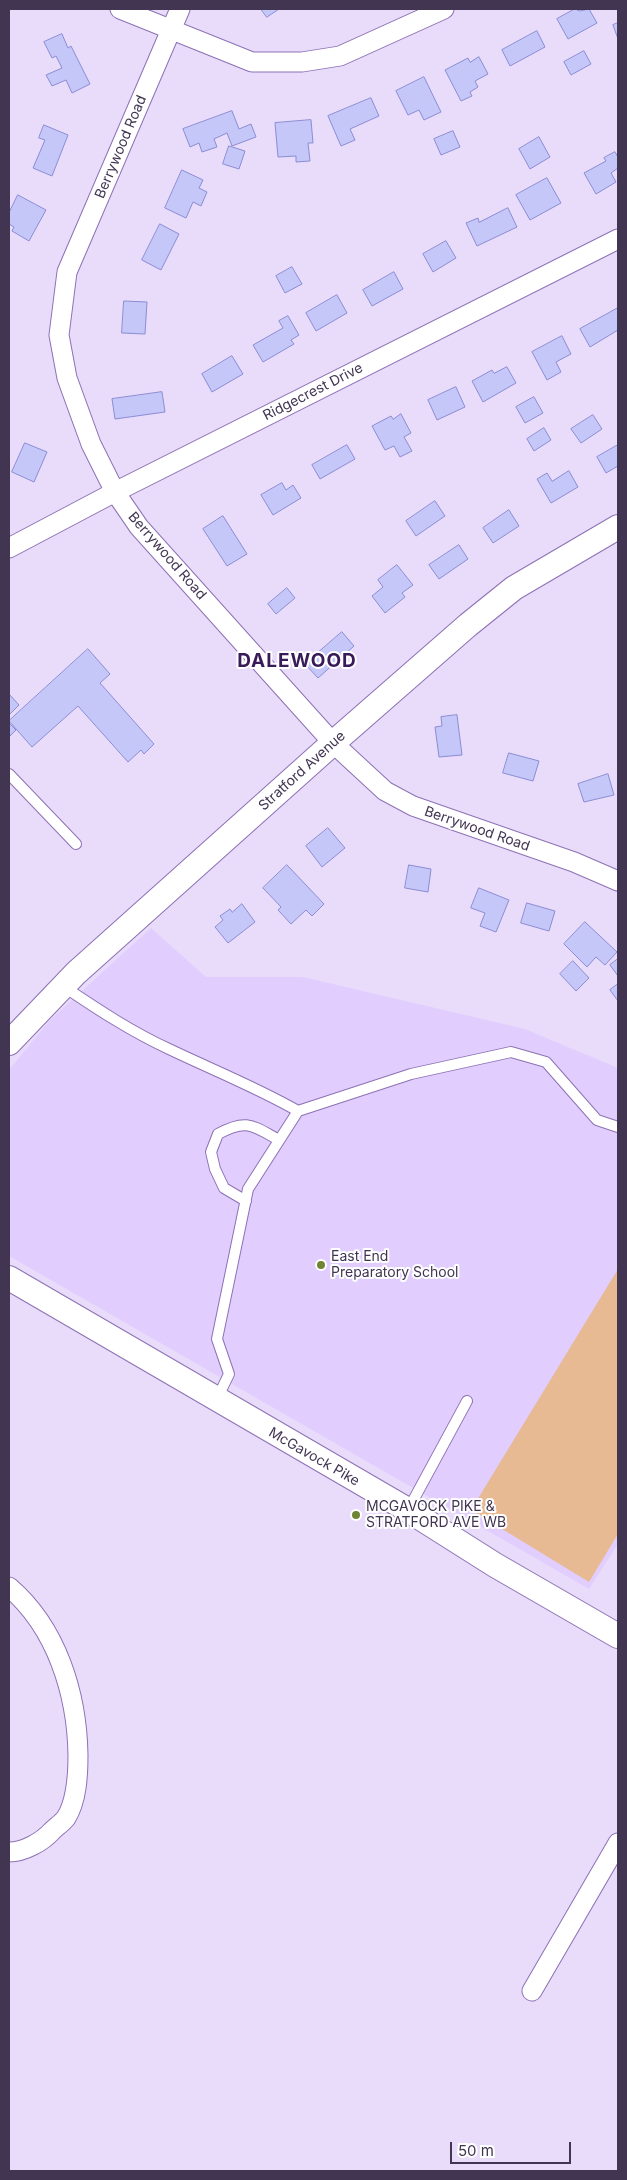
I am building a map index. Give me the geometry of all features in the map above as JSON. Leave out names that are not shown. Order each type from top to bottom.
[{"type":"street","points":[[120,9],[252,62],[302,62],[340,56],[444,9]]},
{"type":"street","name":"Berrywood Road","points":[[180,9],[67,272],[59,335],[67,378],[91,444],[115,492],[139,527],[333,743],[385,791],[413,806],[574,862],[618,881]]},
{"type":"street","name":"Ridgecrest Drive","points":[[9,548],[115,492],[618,239]]},
{"type":"street","name":"Stratford Avenue","points":[[9,1043],[63,986],[333,743],[468,625],[514,588],[618,528]]},
{"type":"street","name":"McGavock Pike","points":[[9,1278],[408,1510],[618,1636]]},
{"type":"street","points":[[9,1588],[39,1621],[58,1656],[72,1694],[78,1732],[78,1781],[66,1817],[45,1839],[16,1852],[9,1852]]},
{"type":"street","points":[[532,1991],[618,1843]]},
{"type":"lane","points":[[9,774],[76,844]]},
{"type":"lane","points":[[63,986],[109,1017],[168,1049],[263,1091],[298,1111]]},
{"type":"lane","points":[[216,1400],[229,1374],[217,1339],[248,1189],[298,1111],[411,1074],[511,1052],[546,1062],[597,1120],[618,1127]]},
{"type":"lane","points":[[246,1201],[224,1188],[215,1169],[212,1152],[218,1134],[234,1125],[251,1125],[279,1140]]},
{"type":"lane","points":[[408,1510],[467,1401]]},
{"type":"shaded area","name":"East End Preparatory School","points":[[151,928],[206,977],[303,977],[525,1029],[618,1068],[618,1544],[589,1589],[9,1256],[9,1070],[50,1020]]},
{"type":"shaded area","points":[[618,1269],[618,1534],[589,1582],[471,1510]]},
{"type":"building","points":[[261,9],[279,9],[267,17]]},
{"type":"building","points":[[575,9],[580,11],[589,9],[597,23],[568,39],[557,19]]},
{"type":"building","points":[[618,23],[618,39],[613,25]]},
{"type":"building","points":[[537,31],[545,47],[510,66],[502,50]]},
{"type":"building","points":[[62,34],[68,48],[71,46],[90,84],[72,93],[66,80],[52,86],[46,75],[62,68],[56,56],[52,58],[44,42]]},
{"type":"building","points":[[584,51],[591,64],[571,75],[564,62]]},
{"type":"building","points":[[479,57],[488,74],[475,81],[478,87],[470,92],[472,96],[461,101],[445,70],[468,58],[470,62]]},
{"type":"building","points":[[424,77],[441,112],[424,120],[419,110],[408,115],[396,91]]},
{"type":"building","points":[[371,98],[379,116],[350,129],[355,140],[341,146],[328,116]]},
{"type":"building","points":[[232,111],[239,129],[251,124],[256,137],[232,146],[227,133],[214,139],[217,147],[202,152],[199,143],[190,147],[183,129]]},
{"type":"building","points":[[311,120],[313,143],[308,143],[310,161],[296,162],[296,156],[278,157],[275,123]]},
{"type":"building","points":[[44,125],[68,135],[52,176],[33,168],[45,140],[39,138]]},
{"type":"building","points":[[453,131],[460,147],[441,155],[434,139]]},
{"type":"building","points":[[539,137],[550,157],[530,169],[519,149]]},
{"type":"building","points":[[229,146],[245,151],[239,169],[223,164]]},
{"type":"building","points":[[615,152],[618,157],[618,168],[611,173],[616,182],[596,194],[584,173],[606,161],[604,158]]},
{"type":"building","points":[[182,170],[203,180],[199,188],[207,192],[201,206],[193,202],[186,218],[165,208]]},
{"type":"building","points":[[547,178],[561,203],[530,220],[516,195]]},
{"type":"building","points":[[18,195],[46,210],[29,241],[12,231],[14,227],[9,224],[9,213]]},
{"type":"building","points":[[508,208],[517,227],[477,246],[466,223],[478,218],[479,222]]},
{"type":"building","points":[[160,224],[179,234],[161,270],[142,260]]},
{"type":"building","points":[[446,241],[456,258],[433,272],[423,254]]},
{"type":"building","points":[[292,267],[302,284],[285,293],[276,276]]},
{"type":"building","points":[[394,272],[403,289],[372,306],[363,290]]},
{"type":"building","points":[[337,295],[347,313],[316,331],[306,313]]},
{"type":"building","points":[[124,301],[147,302],[145,334],[122,333]]},
{"type":"building","points":[[618,308],[618,330],[590,347],[580,329]]},
{"type":"building","points":[[288,316],[299,335],[291,340],[294,344],[263,362],[253,345],[283,328],[279,321]]},
{"type":"building","points":[[562,336],[571,354],[556,362],[561,372],[547,380],[532,352]]},
{"type":"building","points":[[232,356],[243,374],[212,392],[202,374]]},
{"type":"building","points":[[507,367],[516,383],[483,402],[472,381],[492,370],[494,373]]},
{"type":"building","points":[[456,387],[465,407],[437,420],[428,400]]},
{"type":"building","points":[[162,392],[165,412],[115,419],[112,399]]},
{"type":"building","points":[[534,397],[543,413],[525,423],[516,407]]},
{"type":"building","points":[[401,414],[411,433],[404,437],[412,451],[400,457],[394,446],[385,450],[372,426],[391,416],[393,419]]},
{"type":"building","points":[[593,415],[602,429],[581,443],[571,429]]},
{"type":"building","points":[[544,428],[551,440],[534,451],[527,439]]},
{"type":"building","points":[[25,443],[47,452],[34,482],[12,472]]},
{"type":"building","points":[[347,445],[355,459],[320,479],[312,465]]},
{"type":"building","points":[[618,445],[618,466],[606,473],[597,457]]},
{"type":"building","points":[[569,471],[578,487],[551,503],[537,479],[547,473],[552,481]]},
{"type":"building","points":[[282,483],[286,490],[293,485],[301,498],[273,515],[261,495]]},
{"type":"building","points":[[435,501],[445,516],[416,536],[406,521]]},
{"type":"building","points":[[509,510],[519,526],[493,543],[483,528]]},
{"type":"building","points":[[223,516],[247,554],[227,566],[203,529]]},
{"type":"building","points":[[459,545],[468,559],[439,579],[429,565]]},
{"type":"building","points":[[397,565],[413,585],[402,593],[405,597],[385,613],[372,596],[383,587],[378,580]]},
{"type":"building","points":[[287,588],[295,598],[276,614],[268,604]]},
{"type":"building","points":[[342,632],[354,646],[318,678],[305,664]]},
{"type":"building","points":[[88,649],[110,674],[100,683],[154,744],[144,754],[141,750],[128,762],[78,706],[32,747],[9,721]]},
{"type":"building","points":[[9,694],[19,705],[9,715]]},
{"type":"building","points":[[457,715],[462,755],[439,757],[435,727],[442,726],[441,717]]},
{"type":"building","points":[[9,723],[16,730],[9,737]]},
{"type":"building","points":[[509,753],[539,761],[533,781],[503,773]]},
{"type":"building","points":[[608,774],[614,795],[584,802],[578,784]]},
{"type":"building","points":[[328,828],[345,848],[322,867],[306,846]]},
{"type":"building","points":[[287,865],[324,904],[312,916],[306,910],[291,924],[278,910],[281,907],[263,888]]},
{"type":"building","points":[[409,865],[431,869],[428,892],[405,888]]},
{"type":"building","points":[[479,888],[509,900],[496,932],[480,926],[485,913],[471,908]]},
{"type":"building","points":[[527,903],[555,911],[549,931],[521,923]]},
{"type":"building","points":[[242,904],[255,922],[228,943],[215,927],[223,920],[220,916],[230,909],[232,912]]},
{"type":"building","points":[[585,922],[617,952],[605,965],[596,957],[587,967],[564,944]]},
{"type":"building","points":[[618,959],[618,976],[610,965]]},
{"type":"building","points":[[573,961],[589,978],[576,991],[560,974]]},
{"type":"building","points":[[618,984],[618,1001],[610,990]]},
{"type":"place","name":"East End Preparatory School","points":[[321,1265]]},
{"type":"place","name":"MCGAVOCK PIKE & STRATFORD AVE WB","points":[[356,1515]]},
{"type":"district","name":"DALEWOOD","points":[[297,661]]}]
